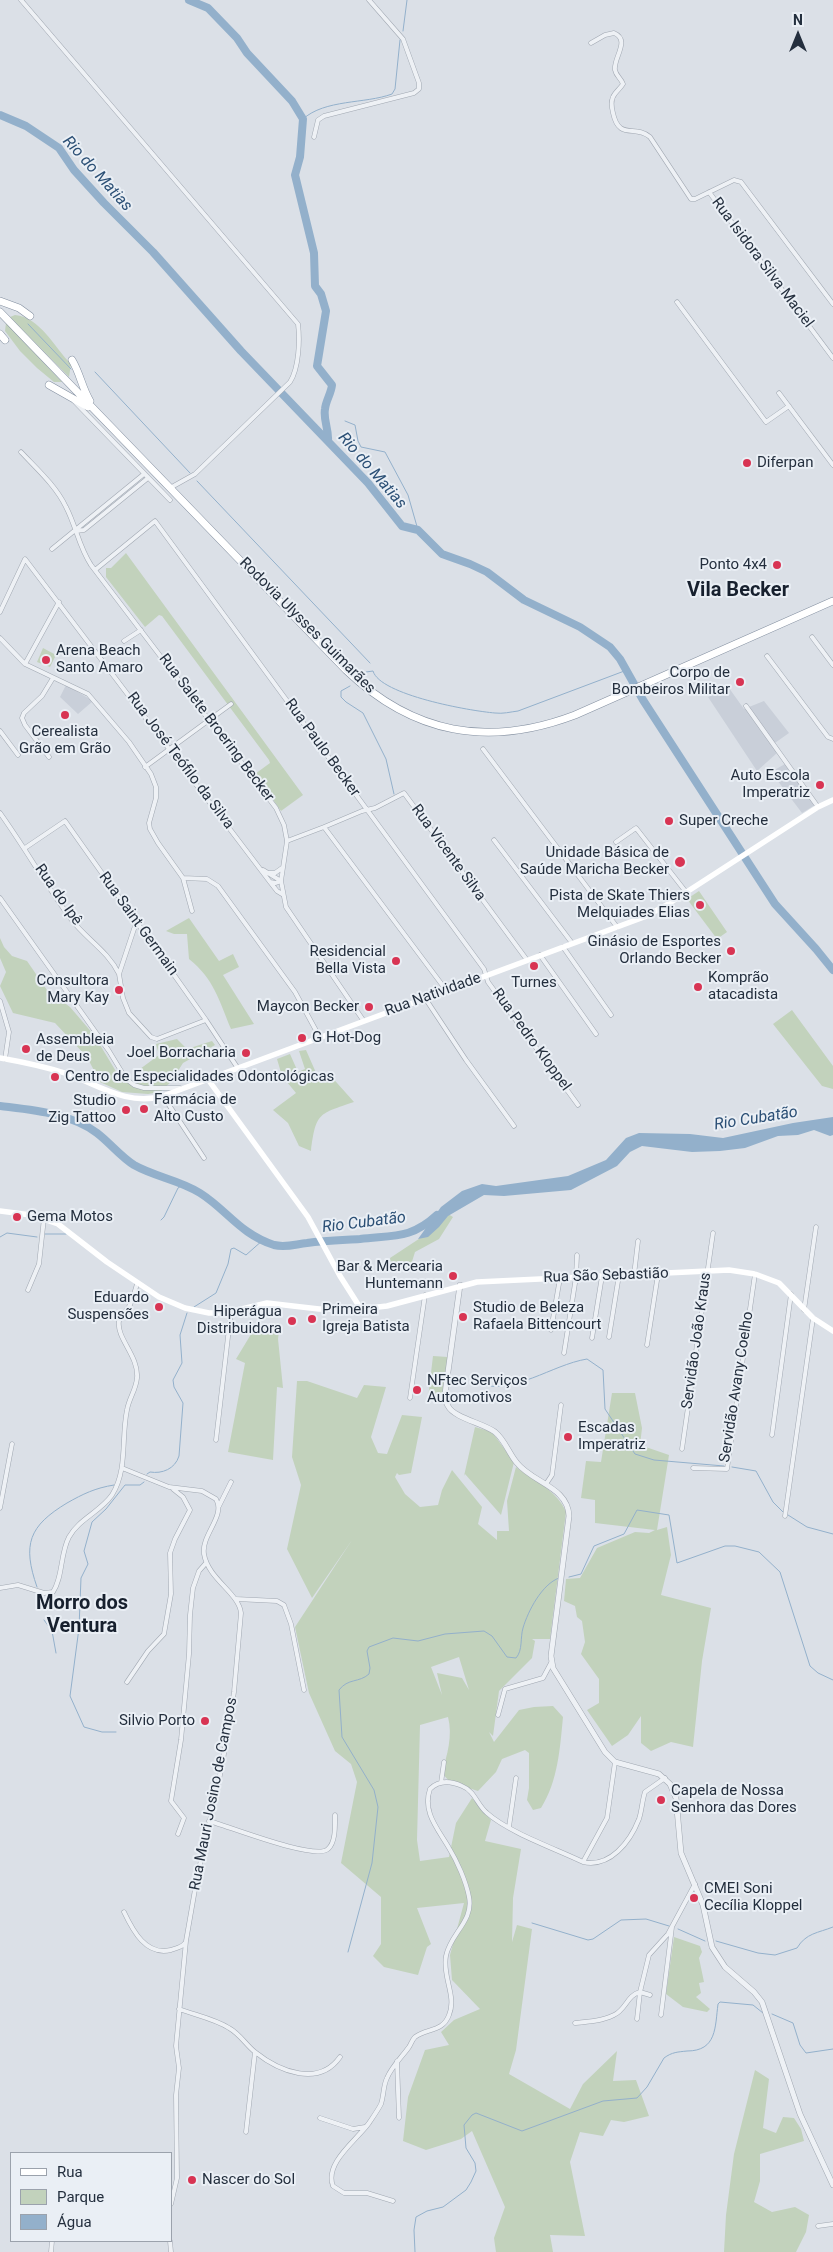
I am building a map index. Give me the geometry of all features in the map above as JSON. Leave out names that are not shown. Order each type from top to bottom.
[{"type":"highway","points":[[0,301],[19,308],[30,316]]},
{"type":"highway","name":"Rodovia Ulysses Guimarães","points":[[0,312],[357,680],[381,699],[414,718],[465,732],[505,733],[544,726],[644,685],[833,601]]},
{"type":"highway","points":[[72,360],[78,370],[85,393],[96,412]]},
{"type":"highway","points":[[49,385],[96,412]]},
{"type":"main road","name":"Rua Natividade","points":[[2,1058],[54,1070],[128,1098],[149,1099],[164,1096],[207,1078],[654,912],[818,806],[833,800]]},
{"type":"main road","points":[[207,1078],[312,1223],[340,1276],[361,1309]]},
{"type":"main road","name":"Rua São Sebastião","points":[[0,1211],[44,1218],[66,1229],[137,1284],[166,1301],[185,1308],[209,1312],[231,1311],[267,1303],[319,1310],[361,1309],[387,1306],[460,1285],[485,1281],[729,1270],[755,1274],[779,1283],[804,1310],[833,1331]]},
{"type":"street","points":[[21,0],[294,318],[299,333],[295,371],[293,377],[284,388],[194,474],[170,488]]},
{"type":"street","points":[[314,137],[318,120],[324,116],[414,93],[418,89],[419,83],[402,38],[369,0]]},
{"type":"street","points":[[591,43],[605,34],[614,33],[620,36],[622,40],[615,65],[615,72],[622,84],[613,96],[612,102],[615,118],[620,129],[627,132],[641,132],[650,137],[691,199],[695,200],[734,180],[741,182],[833,304]]},
{"type":"street","name":"Rua Isidora Silva Maciel","points":[[709,192],[833,358]]},
{"type":"street","points":[[677,302],[766,422],[789,406]]},
{"type":"street","points":[[779,392],[833,465]]},
{"type":"street","points":[[72,397],[170,500]]},
{"type":"street","name":"Rua Salete Broering Becker","points":[[21,452],[59,494],[76,531],[83,552],[95,570],[276,808],[284,825],[288,841]]},
{"type":"street","points":[[136,466],[137,479]]},
{"type":"street","points":[[52,549],[144,474]]},
{"type":"street","points":[[76,531],[84,530],[148,478]]},
{"type":"street","points":[[142,484],[156,487]]},
{"type":"street","name":"Rua Paulo Becker","points":[[95,570],[156,522],[484,969],[486,975]]},
{"type":"street","name":"Rua José Teófilo da Silva","points":[[0,612],[25,559],[242,843],[277,892],[282,894]]},
{"type":"street","points":[[25,664],[59,602]]},
{"type":"street","points":[[124,641],[141,630]]},
{"type":"street","points":[[812,637],[833,665]]},
{"type":"street","points":[[0,638],[25,664],[90,696],[129,742],[154,780],[156,791],[149,823],[150,829],[183,878],[192,911]]},
{"type":"street","points":[[767,656],[828,737],[833,738]]},
{"type":"street","points":[[49,757],[25,725],[22,718],[24,713],[42,696],[53,678]]},
{"type":"street","points":[[145,767],[232,704]]},
{"type":"street","points":[[746,706],[818,806]]},
{"type":"street","points":[[0,731],[18,756]]},
{"type":"street","points":[[483,749],[617,927]]},
{"type":"street","name":"Rua Vicente Silva","points":[[288,841],[375,808],[404,793],[527,960]]},
{"type":"street","name":"Rua do Ipê","points":[[0,813],[70,917],[114,964],[119,974]]},
{"type":"street","name":"Rua Saint Germain","points":[[25,848],[65,821],[206,1020],[237,1067]]},
{"type":"street","points":[[324,827],[348,861],[366,880],[446,990]]},
{"type":"street","points":[[616,842],[636,828],[686,892]]},
{"type":"street","points":[[494,840],[572,944]]},
{"type":"street","points":[[288,841],[281,880],[282,894],[286,907],[292,920],[363,1020]]},
{"type":"street","points":[[268,873],[277,872],[282,868]]},
{"type":"street","points":[[261,869],[281,880]]},
{"type":"street","points":[[183,878],[207,879],[218,886],[295,992],[319,1036]]},
{"type":"street","points":[[270,882],[276,883],[281,880]]},
{"type":"street","points":[[0,898],[109,1051],[126,1079],[134,1085],[144,1088],[182,1088]]},
{"type":"street","points":[[136,923],[119,974],[128,1011],[154,1039],[164,1038],[206,1020]]},
{"type":"street","points":[[563,947],[611,1015]]},
{"type":"street","points":[[540,955],[596,1034]]},
{"type":"street","name":"Rua Pedro Kloppel","points":[[486,975],[488,982],[578,1104]]},
{"type":"street","points":[[425,998],[466,1060],[514,1126]]},
{"type":"street","points":[[0,1001],[2,1014],[9,1032],[2,1058]]},
{"type":"street","points":[[164,1096],[204,1158]]},
{"type":"street","points":[[28,1290],[40,1264],[44,1218]]},
{"type":"street","points":[[804,1310],[816,1227]]},
{"type":"street","name":"Servidão João Kraus","points":[[682,1449],[713,1233]]},
{"type":"street","points":[[634,1275],[638,1241]]},
{"type":"street","points":[[564,1353],[576,1277],[577,1254]]},
{"type":"street","points":[[647,1345],[658,1274]]},
{"type":"street","name":"Servidão Avany Coelho","points":[[692,1468],[727,1469],[755,1274]]},
{"type":"street","points":[[610,1337],[619,1275]]},
{"type":"street","points":[[592,1338],[602,1276]]},
{"type":"street","points":[[551,1330],[560,1278]]},
{"type":"street","points":[[0,1588],[18,1585],[46,1593],[53,1592],[63,1551],[70,1535],[78,1525],[110,1496],[122,1468],[126,1412],[135,1389],[137,1369],[119,1323],[121,1316],[129,1306],[137,1284]]},
{"type":"street","points":[[460,1285],[446,1387],[447,1405],[454,1412],[484,1425],[497,1434],[518,1465],[563,1498],[568,1506],[569,1516],[551,1663],[543,1678],[505,1689],[498,1715]]},
{"type":"street","points":[[772,1435],[791,1294]]},
{"type":"street","points":[[410,1398],[426,1295]]},
{"type":"street","points":[[216,1440],[231,1311]]},
{"type":"street","points":[[785,1516],[814,1318]]},
{"type":"street","points":[[546,1484],[552,1475],[561,1405]]},
{"type":"street","points":[[0,1508],[12,1444]]},
{"type":"street","points":[[122,1468],[168,1487],[182,1496],[190,1510],[174,1539],[170,1553],[171,1594],[166,1629],[161,1639],[148,1651],[127,1682]]},
{"type":"street","points":[[231,1482],[219,1506],[204,1547],[206,1562],[221,1584],[236,1599],[277,1601],[285,1606],[291,1624],[304,1690]]},
{"type":"street","points":[[168,1487],[208,1493],[216,1499],[219,1506]]},
{"type":"street","points":[[178,1834],[184,1818],[171,1801],[182,1731],[189,1654],[190,1615],[193,1588],[199,1571],[206,1562]]},
{"type":"street","name":"Rua Mauri Josino de Campos","points":[[172,2200],[177,2178],[176,2095],[179,2068],[176,2046],[178,2009],[186,1941],[209,1820],[222,1766],[234,1692],[241,1617],[241,1610],[236,1599]]},
{"type":"street","points":[[551,1663],[603,1748],[614,1762],[665,1778],[676,1798],[680,1848],[703,1905],[709,1939],[729,1972],[754,1992],[762,2002],[802,2119],[833,2185]]},
{"type":"street","points":[[441,1783],[444,1762]]},
{"type":"street","points":[[583,1862],[607,1818],[614,1762]]},
{"type":"street","points":[[509,1827],[516,1778]]},
{"type":"street","points":[[393,2201],[367,2193],[344,2193],[332,2184],[332,2172],[335,2163],[380,2106],[387,2078],[415,2037],[438,2028],[449,2016],[452,1996],[446,1976],[446,1954],[466,1919],[469,1910],[467,1891],[450,1849],[433,1824],[428,1810],[429,1790],[435,1784],[453,1782],[468,1788],[488,1814],[509,1827],[583,1862],[593,1864],[602,1862],[623,1846],[637,1824],[645,1792],[665,1778]]},
{"type":"street","points":[[209,1820],[291,1848],[317,1852],[328,1849],[333,1838],[335,1815]]},
{"type":"street","points":[[637,2019],[640,1992],[649,1954],[668,1934],[695,1884]]},
{"type":"street","points":[[124,1912],[136,1935],[157,1951],[180,1948],[186,1941]]},
{"type":"street","points":[[661,2015],[673,1925]]},
{"type":"street","points":[[575,2023],[597,2021],[614,2015],[631,1996],[640,1992],[650,1995]]},
{"type":"street","points":[[178,2009],[228,2027],[255,2052],[285,2069],[313,2074],[329,2070],[340,2057]]},
{"type":"street","points":[[246,2132],[255,2052]]},
{"type":"street","points":[[397,2061],[399,2118]]},
{"type":"street","points":[[320,2118],[353,2129],[366,2126]]},
{"type":"street","points":[[818,2226],[833,2224]]},
{"type":"shaded area","points":[[66,685],[93,701],[78,714],[60,697]]},
{"type":"shaded area","points":[[729,688],[744,709],[764,701],[789,733],[772,745],[777,753],[757,771],[708,697]]},
{"type":"shaded area","points":[[785,764],[815,805],[802,813],[771,772]]},
{"type":"green space","points":[[15,315],[32,321],[46,334],[71,364],[69,377],[10,317]]},
{"type":"green space","points":[[6,323],[62,382],[54,382],[20,351],[5,331]]},
{"type":"green space","points":[[126,553],[303,795],[281,811],[255,774],[270,763],[269,760],[162,616],[159,615],[145,627],[106,577],[106,568],[111,568]]},
{"type":"green space","name":"Arena Beach Santo Amaro","points":[[43,648],[56,655],[50,667],[37,662]]},
{"type":"green space","points":[[699,891],[727,932],[717,939],[687,899]]},
{"type":"green space","points":[[189,918],[219,961],[233,954],[239,967],[223,975],[254,1024],[231,1029],[210,982],[189,959],[187,934],[174,934],[166,931]]},
{"type":"green space","points":[[0,938],[4,947],[12,956],[27,961],[47,990],[70,1007],[94,1035],[123,1083],[137,1080],[140,1069],[159,1055],[156,1044],[177,1039],[187,1049],[212,1041],[215,1045],[183,1063],[171,1082],[160,1092],[148,1094],[122,1092],[100,1082],[87,1057],[55,1023],[13,1013],[0,986],[6,972],[0,958]]},
{"type":"green space","points":[[792,1010],[833,1066],[833,1089],[822,1086],[773,1024]]},
{"type":"green space","points":[[306,1050],[317,1075],[329,1074],[354,1102],[333,1109],[321,1116],[315,1129],[311,1151],[299,1146],[288,1123],[273,1110],[296,1093],[282,1076],[277,1059],[290,1054],[298,1072],[305,1069],[299,1051]]},
{"type":"green space","points":[[448,1214],[453,1217],[439,1239],[415,1252],[410,1268],[398,1271],[392,1268],[390,1258],[437,1227]]},
{"type":"green space","points":[[280,1323],[278,1339],[283,1388],[277,1387],[273,1460],[228,1452],[245,1363],[236,1359],[253,1331],[258,1332],[270,1324]]},
{"type":"green space","points":[[433,1356],[448,1357],[442,1399],[428,1398]]},
{"type":"green space","points":[[297,1381],[307,1381],[357,1398],[364,1385],[386,1387],[371,1437],[378,1453],[387,1454],[402,1415],[422,1417],[411,1473],[399,1475],[397,1473],[395,1477],[405,1494],[420,1507],[438,1505],[442,1490],[452,1470],[482,1507],[478,1524],[497,1540],[497,1531],[509,1531],[507,1501],[516,1467],[551,1492],[566,1512],[550,1639],[532,1639],[535,1641],[532,1658],[499,1691],[493,1736],[489,1732],[494,1742],[519,1710],[553,1706],[563,1717],[555,1776],[547,1798],[541,1808],[533,1810],[527,1800],[529,1753],[525,1750],[502,1759],[496,1772],[478,1791],[450,1782],[442,1773],[450,1738],[448,1717],[420,1725],[417,1840],[420,1861],[449,1857],[456,1823],[472,1798],[491,1820],[485,1841],[521,1849],[513,1898],[512,1942],[517,1925],[532,1929],[516,2050],[509,2074],[570,2109],[583,2084],[617,2051],[613,2081],[636,2080],[649,2116],[624,2122],[611,2120],[603,2136],[580,2132],[570,2162],[585,2236],[550,2235],[553,2252],[496,2252],[494,2238],[505,2207],[472,2131],[461,2139],[426,2150],[403,2141],[408,2097],[425,2050],[449,2045],[441,2032],[454,2020],[480,2009],[452,1980],[450,1955],[464,1903],[417,1908],[431,1944],[427,1947],[418,1975],[384,1967],[373,1956],[381,1944],[381,1897],[341,1863],[357,1782],[351,1764],[335,1751],[309,1693],[295,1627],[352,1540],[312,1598],[287,1549],[301,1485],[292,1457]],"holes":[[[459,1657],[469,1690],[462,1678],[437,1673],[442,1695],[431,1667]]]},
{"type":"green space","points":[[612,1393],[635,1393],[642,1428],[640,1445],[669,1455],[657,1530],[667,1527],[671,1555],[661,1595],[711,1608],[702,1661],[693,1747],[671,1742],[651,1751],[641,1743],[641,1716],[628,1735],[612,1746],[587,1710],[599,1703],[599,1679],[581,1654],[585,1642],[582,1621],[577,1617],[575,1606],[564,1601],[566,1579],[580,1578],[597,1548],[635,1532],[649,1533],[655,1530],[595,1523],[595,1500],[581,1498],[586,1461],[601,1462]]},
{"type":"green space","points":[[475,1427],[492,1432],[514,1462],[501,1515],[465,1474],[464,1476]]},
{"type":"green space","points":[[674,1937],[700,1946],[702,1952],[699,1958],[704,1982],[699,1983],[701,1993],[696,1997],[710,2009],[707,2012],[683,2007],[666,1994]]},
{"type":"green space","points":[[755,2070],[769,2079],[763,2128],[776,2133],[783,2117],[794,2118],[801,2129],[804,2141],[760,2154],[760,2181],[754,2202],[772,2212],[795,2207],[809,2215],[806,2232],[796,2252],[724,2252],[726,2215],[734,2154]]},
{"type":"water","points":[[833,1117],[833,1135],[830,1136],[814,1130],[798,1135],[778,1136],[745,1148],[720,1151],[692,1152],[642,1146],[630,1152],[617,1166],[571,1190],[504,1196],[484,1195],[448,1216],[428,1237],[418,1239],[441,1207],[462,1191],[482,1184],[496,1186],[568,1176],[606,1160],[626,1138],[639,1133],[690,1134],[723,1138],[793,1123]]},
{"type":"waterway","points":[[189,0],[208,8],[237,38],[247,53],[292,101],[303,119],[300,157],[295,175],[314,253],[315,286],[321,294],[326,311],[317,366],[332,385],[325,413],[328,441]]},
{"type":"waterway","points":[[403,31],[407,0]]},
{"type":"waterway","points":[[303,119],[322,108],[392,94],[395,89],[400,40]]},
{"type":"waterway","name":"Rio do Matias","points":[[0,115],[26,126],[59,148],[74,170],[104,203],[153,252],[241,351],[368,483],[402,526],[418,530],[442,554],[487,572],[524,600],[580,627],[610,647],[620,659],[643,700],[775,904],[833,970]]},
{"type":"waterway","points":[[28,324],[71,369]]},
{"type":"waterway","points":[[95,372],[190,473]]},
{"type":"waterway","points":[[345,421],[355,425],[361,447],[385,452],[408,495],[418,530]]},
{"type":"waterway","points":[[197,481],[370,663]]},
{"type":"waterway","points":[[362,678],[366,672],[373,671],[379,680],[408,694],[447,705],[483,712],[501,713],[518,711],[627,670]]},
{"type":"waterway","points":[[350,686],[341,691],[341,697],[363,713],[386,759],[394,794]]},
{"type":"waterway","name":"Rio Cubatão","points":[[0,1106],[51,1114],[87,1126],[134,1165],[200,1193],[252,1235],[278,1246],[392,1236],[419,1228],[437,1215]]},
{"type":"waterway","points":[[161,1220],[178,1188],[184,1184]]},
{"type":"waterway","points":[[0,1237],[7,1233],[37,1237]]},
{"type":"waterway","points":[[45,1234],[66,1234]]},
{"type":"waterway","points":[[194,1307],[216,1293],[228,1264],[231,1249],[234,1248],[246,1255],[263,1240]]},
{"type":"waterway","points":[[147,1474],[168,1470],[177,1461],[179,1456],[183,1403],[174,1387],[173,1380],[182,1363],[180,1335],[187,1313]]},
{"type":"waterway","points":[[477,1384],[505,1386],[519,1383],[573,1362],[587,1359],[603,1370],[605,1409],[635,1454],[654,1460],[724,1466]]},
{"type":"waterway","points":[[732,1467],[756,1471],[773,1502],[783,1512]]},
{"type":"waterway","points":[[116,1732],[102,1732],[84,1727],[70,1696],[79,1628],[81,1578],[88,1564],[84,1551],[92,1522],[106,1509],[125,1485],[140,1485],[144,1482]]},
{"type":"waterway","points":[[37,1587],[30,1559],[32,1538],[37,1528],[54,1511],[67,1503],[89,1492],[114,1485]]},
{"type":"waterway","points":[[569,1577],[581,1574],[594,1546],[624,1534],[637,1510],[669,1515],[677,1563],[725,1546],[735,1546],[759,1552],[780,1572],[810,1666],[818,1673],[833,1680]]},
{"type":"waterway","points":[[788,1515],[807,1527],[833,1534]]},
{"type":"waterway","points":[[348,1952],[372,1863],[378,1807],[374,1790],[342,1737],[339,1690],[342,1686],[369,1674],[370,1668],[367,1651],[369,1647],[393,1638],[418,1641],[445,1634],[484,1631],[492,1636],[507,1657],[516,1658],[520,1648],[523,1628],[532,1606],[541,1592],[559,1578]]},
{"type":"waterway","points":[[44,1620],[52,1631],[56,1653]]},
{"type":"waterway","points":[[532,1923],[588,1940],[593,1939],[621,1920],[646,1919],[669,1926]]},
{"type":"waterway","points":[[716,1941],[758,1953],[775,1955],[797,1948],[808,1936],[833,1927]]},
{"type":"waterway","points":[[678,1929],[705,1941]]},
{"type":"waterway","points":[[415,2252],[414,2230],[416,2217],[427,2211],[443,2207],[466,2190],[476,2171],[475,2163],[466,2148],[464,2125],[472,2115],[476,2113],[522,2131],[603,2101],[637,2098],[647,2087],[664,2058],[675,2053],[697,2050],[709,2042],[715,2029],[718,2004],[720,2002],[753,2005],[763,2013]]},
{"type":"waterway","points":[[772,2014],[793,2023],[800,2045],[806,2053],[833,2049]]},
{"type":"place","name":"Diferpan","points":[[747,463]]},
{"type":"place","name":"Ponto 4x4","points":[[777,565]]},
{"type":"place","name":"Arena Beach Santo Amaro","points":[[46,660]]},
{"type":"place","name":"Corpo de Bombeiros Militar","points":[[740,682]]},
{"type":"place","name":"Cerealista Grão em Grão","points":[[65,715]]},
{"type":"place","name":"Auto Escola Imperatriz","points":[[820,785]]},
{"type":"place","name":"Super Creche","points":[[669,821]]},
{"type":"place","name":"Unidade Básica de Saúde Maricha Becker","points":[[680,862]]},
{"type":"place","name":"Pista de Skate Thiers Melquiades Elias","points":[[700,905]]},
{"type":"place","name":"Ginásio de Esportes Orlando Becker","points":[[731,951]]},
{"type":"place","name":"Residencial Bella Vista","points":[[396,961]]},
{"type":"place","name":"Turnes","points":[[534,966]]},
{"type":"place","name":"Komprão atacadista","points":[[698,987]]},
{"type":"place","name":"Consultora Mary Kay","points":[[119,990]]},
{"type":"place","name":"Maycon Becker","points":[[369,1007]]},
{"type":"place","name":"G Hot-Dog","points":[[302,1038]]},
{"type":"place","name":"Assembleia de Deus","points":[[26,1049]]},
{"type":"place","name":"Joel Borracharia","points":[[246,1053]]},
{"type":"place","name":"Centro de Especialidades Odontológicas","points":[[55,1077]]},
{"type":"place","name":"Farmácia de Alto Custo","points":[[144,1109]]},
{"type":"place","name":"Studio Zig Tattoo","points":[[126,1110]]},
{"type":"place","name":"Gema Motos","points":[[17,1217]]},
{"type":"place","name":"Bar & Mercearia Huntemann","points":[[453,1276]]},
{"type":"place","name":"Eduardo Suspensões","points":[[159,1307]]},
{"type":"place","name":"Studio de Beleza Rafaela Bittencourt","points":[[463,1317]]},
{"type":"place","name":"Primeira Igreja Batista","points":[[312,1319]]},
{"type":"place","name":"Hiperágua Distribuidora","points":[[292,1321]]},
{"type":"place","name":"NFtec Serviços Automotivos","points":[[417,1390]]},
{"type":"place","name":"Escadas Imperatriz","points":[[568,1437]]},
{"type":"place","name":"Silvio Porto","points":[[205,1721]]},
{"type":"place","name":"Capela de Nossa Senhora das Dores","points":[[661,1800]]},
{"type":"place","name":"CMEI Soni Cecília Kloppel","points":[[694,1898]]},
{"type":"place","name":"Nascer do Sol","points":[[192,2180]]},
{"type":"district","name":"Vila Becker","points":[[738,591]]},
{"type":"district","name":"Morro dos Ventura","points":[[82,1616]]}]
